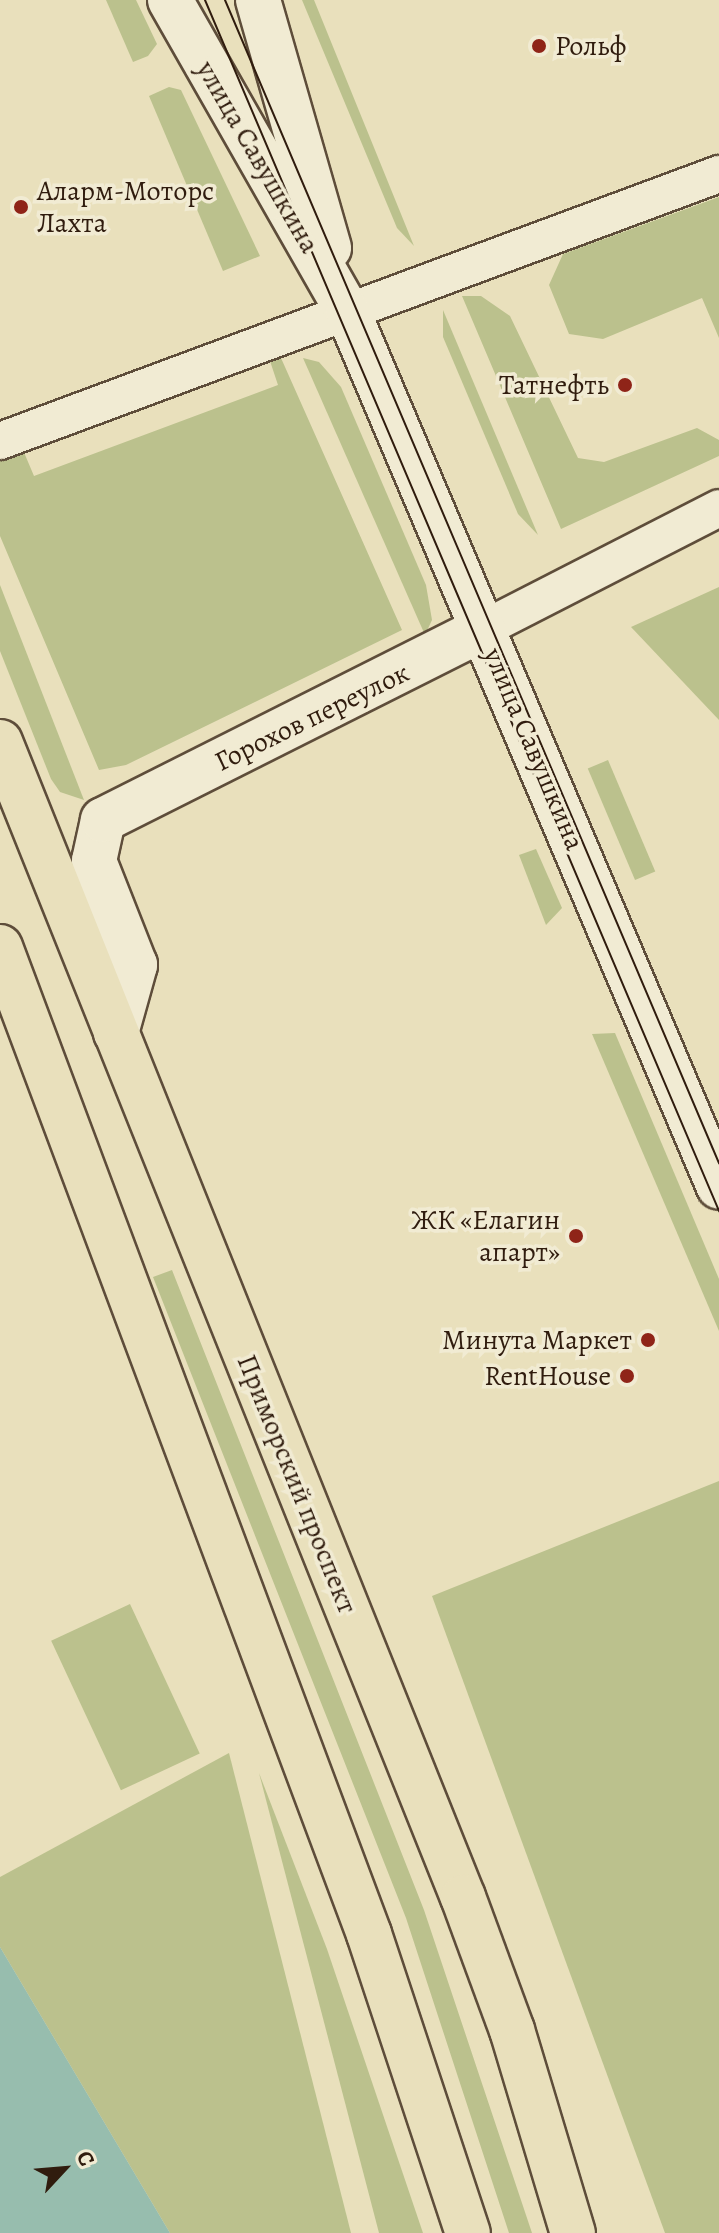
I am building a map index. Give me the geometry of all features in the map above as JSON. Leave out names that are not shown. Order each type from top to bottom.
[{"type":"main road","name":"улица Савушкина","points":[[170,0],[348,312],[719,1187]]},
{"type":"main road","name":"улица Савушкина","points":[[258,0],[348,312]]},
{"type":"main road","name":"Горохов переулок","points":[[116,1033],[135,965],[94,861],[103,820],[483,629]]},
{"type":"main road","name":"Приморский проспект","points":[[0,742],[463,1897],[512,2030],[573,2233]]},
{"type":"main road","points":[[0,947],[369,1934],[468,2233]]},
{"type":"street","points":[[0,441],[719,174]]},
{"type":"street","name":"Горохов переулок","points":[[483,629],[719,508]]},
{"type":"green space","points":[[106,0],[136,0],[157,44],[148,56],[133,62]]},
{"type":"green space","points":[[302,0],[314,0],[414,246],[397,228]]},
{"type":"green space","points":[[169,87],[181,90],[260,256],[223,271],[149,96]]},
{"type":"green space","points":[[719,197],[719,338],[702,298],[603,339],[569,334],[549,285],[563,254]]},
{"type":"green space","points":[[462,296],[481,296],[510,316],[578,458],[604,462],[697,428],[719,440],[719,456],[561,529]]},
{"type":"green space","points":[[443,310],[538,535],[518,514],[443,337]]},
{"type":"green space","points":[[281,358],[402,630],[126,765],[99,770],[0,536],[0,459],[23,450],[34,476],[278,385],[270,361]]},
{"type":"green space","points":[[303,358],[319,362],[341,387],[426,585],[432,620],[425,635]]},
{"type":"green space","points":[[0,585],[84,800],[60,792],[51,779],[0,651]]},
{"type":"green space","points":[[719,587],[719,720],[631,627]]},
{"type":"green space","points":[[608,760],[655,871],[635,880],[588,769]]},
{"type":"green space","points":[[536,849],[562,908],[546,925],[519,855]]},
{"type":"green space","points":[[615,1033],[719,1279],[719,1331],[592,1034]]},
{"type":"green space","points":[[172,1270],[424,1910],[532,2233],[509,2233],[406,1918],[153,1277]]},
{"type":"green space","points":[[719,1481],[719,2233],[665,2233],[432,1596]]},
{"type":"green space","points":[[130,1604],[200,1754],[121,1790],[51,1641]]},
{"type":"green space","points":[[229,1753],[351,2233],[170,2233],[0,1947],[0,1877]]},
{"type":"green space","points":[[259,1773],[327,1949],[423,2233],[379,2233]]},
{"type":"shaded area","points":[[0,1947],[170,2233],[0,2233]]},
{"type":"tram line","points":[[205,0],[719,1211]]},
{"type":"tram line","points":[[225,0],[719,1163]]},
{"type":"place","name":"Рольф","points":[[539,46]]},
{"type":"place","name":"Аларм-Моторс Лахта","points":[[21,207]]},
{"type":"place","name":"Татнефть","points":[[625,385]]},
{"type":"place","name":"ЖК «Елагин апарт»","points":[[576,1236]]},
{"type":"place","name":"Минута Маркет","points":[[648,1340]]},
{"type":"place","name":"RentHouse","points":[[627,1376]]}]
